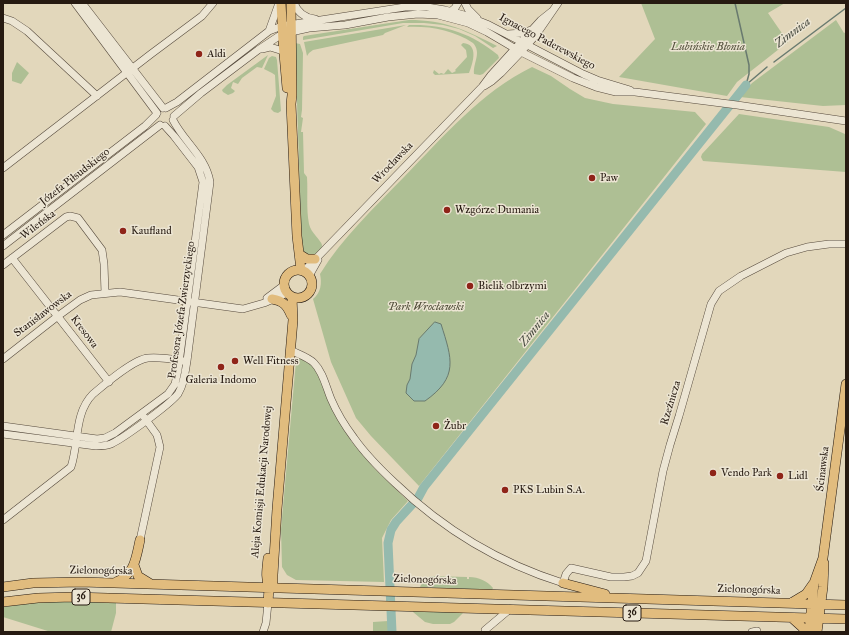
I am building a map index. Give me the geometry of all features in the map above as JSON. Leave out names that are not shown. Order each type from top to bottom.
[{"type":"main road","points":[[280,3],[287,29],[292,95],[291,104],[296,236],[302,272],[312,283],[307,294],[290,293],[285,278],[290,272],[302,272]]},
{"type":"main road","points":[[290,3],[284,51],[287,94],[291,104]]},
{"type":"main road","points":[[296,236],[302,272]]},
{"type":"main road","points":[[299,254],[307,259],[318,257]]},
{"type":"main road","name":"Aleja Komisji Edukacji Narodowej","points":[[268,603],[270,588],[273,582],[277,509],[293,320],[290,293]]},
{"type":"main road","points":[[272,299],[281,301],[286,306],[293,320]]},
{"type":"main road","name":"Ścinawska","points":[[816,604],[814,583],[823,558],[846,384]]},
{"type":"main road","points":[[113,583],[127,576],[134,565],[140,540]]},
{"type":"main road","name":"Ścinawska","points":[[816,604],[823,587],[823,558]]},
{"type":"main road","points":[[134,565],[138,576],[153,584]]},
{"type":"main road","name":"Zielonogórska","points":[[3,587],[46,582],[113,583],[846,604]]},
{"type":"main road","points":[[563,583],[622,598]]},
{"type":"main road","points":[[790,603],[806,594],[814,583]]},
{"type":"main road","points":[[823,587],[829,596],[846,604]]},
{"type":"main road","name":"36","points":[[3,602],[61,597],[792,618]]},
{"type":"main road","points":[[816,604],[815,618],[818,632],[829,623],[843,619]]},
{"type":"main road","points":[[792,618],[843,619]]},
{"type":"main road","points":[[792,618],[806,632]]},
{"type":"main road","points":[[809,632],[815,618]]},
{"type":"street","points":[[75,3],[161,111]]},
{"type":"street","points":[[82,3],[130,71]]},
{"type":"street","points":[[3,168],[202,16],[213,3]]},
{"type":"street","points":[[269,31],[280,3]]},
{"type":"street","points":[[294,3],[298,10],[306,17],[321,19]]},
{"type":"street","points":[[418,7],[431,3]]},
{"type":"street","points":[[452,3],[452,11],[456,20]]},
{"type":"street","points":[[441,16],[452,11],[458,3]]},
{"type":"street","points":[[465,3],[468,9],[480,21]]},
{"type":"street","name":"Wrocławska","points":[[302,272],[482,87],[490,75],[541,28],[558,3]]},
{"type":"street","name":"Ignacego Paderewskiego","points":[[287,29],[321,19],[384,10],[418,7],[452,11],[480,21],[508,34],[524,44],[583,74],[635,92]]},
{"type":"street","name":"Wrocławska","points":[[524,44],[533,29],[551,12]]},
{"type":"street","name":"Ignacego Paderewskiego","points":[[287,29],[345,25],[399,15],[418,14],[441,16],[478,28],[581,82],[616,92],[635,92],[846,121]]},
{"type":"street","points":[[3,18],[12,21],[27,30],[97,96]]},
{"type":"street","points":[[161,111],[157,121],[162,126],[171,124],[174,118],[201,93],[287,29]]},
{"type":"street","name":"Józefa Piłsudskiego","points":[[3,235],[145,126],[161,111],[177,102],[269,31],[287,29]]},
{"type":"street","points":[[508,34],[523,33],[533,29]]},
{"type":"street","points":[[258,50],[270,47],[284,51]]},
{"type":"street","points":[[161,111],[171,111],[174,118]]},
{"type":"street","name":"Profesora Józefa Zwierzyckiego","points":[[144,417],[168,394],[176,379],[191,302],[210,182],[205,164],[180,131],[174,118]]},
{"type":"street","name":"Józefa Piłsudskiego","points":[[3,246],[162,126]]},
{"type":"street","name":"Profesora Józefa Zwierzyckiego","points":[[3,434],[77,440],[105,438],[172,400],[177,394],[184,380],[187,361],[191,302],[202,194],[202,179],[198,167],[174,136],[162,126]]},
{"type":"street","name":"Wileńska","points":[[3,264],[66,217],[74,216],[78,218],[102,250],[105,293]]},
{"type":"street","name":"Rzeźnicza","points":[[563,583],[568,570],[571,568],[579,569],[592,574],[624,577],[632,576],[638,573],[643,567],[646,561],[670,445],[711,304],[719,291],[741,276],[786,253],[807,247],[829,244],[846,244]]},
{"type":"street","name":"Kresowa","points":[[12,258],[109,382]]},
{"type":"street","name":"Stanisławowska","points":[[3,359],[80,300],[92,295],[120,292],[243,308],[257,305]]},
{"type":"street","points":[[257,305],[290,293]]},
{"type":"street","points":[[257,305],[290,293]]},
{"type":"street","points":[[290,350],[308,359],[317,366],[334,406],[352,436],[373,462],[410,498],[455,532],[488,552],[520,568],[563,583]]},
{"type":"street","points":[[3,520],[71,467],[82,408],[93,394],[136,362],[147,358],[187,361]]},
{"type":"street","points":[[140,540],[160,447],[157,435],[144,417]]},
{"type":"street","name":"Profesora Józefa Zwierzyckiego","points":[[3,426],[77,440]]},
{"type":"street","points":[[263,632],[266,623],[268,603]]},
{"type":"street","points":[[486,632],[485,630],[510,609]]},
{"type":"green space","name":"Lubińskie Błonia","points":[[641,3],[785,3],[768,13],[788,42],[737,82],[727,96],[619,77],[655,39]]},
{"type":"green space","points":[[409,20],[422,20],[455,27],[475,35],[497,46],[493,48],[475,36],[459,29],[443,25],[424,23],[403,23],[303,40],[304,36]]},
{"type":"green space","points":[[836,20],[844,33],[846,32],[846,105],[823,106],[740,97],[752,83]]},
{"type":"green space","points":[[406,25],[383,35],[313,50],[307,56],[304,42]]},
{"type":"green space","points":[[409,25],[434,26],[456,31],[488,47],[498,55],[499,58],[483,74],[474,74],[477,50],[473,43],[449,32],[433,28],[407,27]]},
{"type":"green space","points":[[295,43],[300,44],[303,53],[301,117],[303,118],[301,132],[303,132],[304,173],[307,177],[308,218],[310,227],[322,245],[320,251],[312,257],[302,253]]},
{"type":"green space","points":[[463,43],[468,44],[471,47],[474,55],[469,73],[435,75],[433,73],[434,70],[439,74],[444,74],[448,69],[452,73],[456,71],[455,70],[467,57],[466,50],[461,45]]},
{"type":"green space","points":[[268,55],[262,68],[257,67],[242,78],[238,84],[233,82],[231,88],[235,91],[233,93],[228,95],[223,92],[222,90],[227,85]]},
{"type":"green space","points":[[272,56],[276,57],[277,60],[281,111],[278,113],[271,109],[276,96],[275,75],[264,69],[269,58]]},
{"type":"green space","points":[[17,62],[29,73],[21,84],[12,81],[12,73]]},
{"type":"green space","name":"Park Wrocławski","points":[[532,67],[551,76],[585,98],[613,104],[695,112],[706,124],[419,486],[371,436],[356,418],[331,362],[313,299],[318,294],[320,288],[320,274],[338,248],[370,212],[448,131],[479,102],[513,77]]},
{"type":"green space","points":[[739,114],[829,127],[845,134],[846,172],[703,161],[701,157],[702,154]]},
{"type":"green space","points":[[299,358],[308,362],[316,369],[351,441],[374,468],[408,501],[391,520],[382,538],[384,582],[296,580],[287,575],[282,567],[281,529],[296,361]]},
{"type":"green space","points":[[431,576],[467,577],[467,579],[469,579],[469,577],[476,578],[485,581],[493,588],[492,590],[420,587],[424,579]]},
{"type":"green space","points":[[73,601],[116,603],[116,613],[111,632],[51,632],[3,617],[3,607],[36,602]]},
{"type":"green space","points":[[413,611],[463,613],[450,624],[433,624],[425,622]]},
{"type":"green space","points":[[388,621],[389,632],[373,632],[373,622]]},
{"type":"water","points":[[435,322],[441,324],[448,347],[450,367],[448,375],[436,392],[425,401],[414,401],[406,393],[412,364],[416,355],[419,339]]},
{"type":"waterway","points":[[735,3],[749,65],[749,74],[746,85]]},
{"type":"waterway","name":"Zimnica","points":[[774,62],[846,8]]},
{"type":"waterway","name":"Zimnica","points":[[747,84],[767,67]]},
{"type":"waterway","name":"Zimnica","points":[[392,632],[388,543],[391,530],[396,522],[418,498],[424,487],[746,85]]},
{"type":"place","name":"Aldi","points":[[199,54]]},
{"type":"place","name":"Paw","points":[[592,178]]},
{"type":"place","name":"Wzgórze Dumania","points":[[447,210]]},
{"type":"place","name":"Kaufland","points":[[123,231]]},
{"type":"place","name":"Bielik olbrzymi","points":[[470,286]]},
{"type":"place","name":"Well Fitness","points":[[235,361]]},
{"type":"place","name":"Galeria Indomo","points":[[221,367]]},
{"type":"place","name":"Żubr","points":[[436,426]]},
{"type":"place","name":"Vendo Park","points":[[713,473]]},
{"type":"place","name":"Lidl","points":[[780,476]]},
{"type":"place","name":"PKS Lubin S.A.","points":[[505,490]]}]
